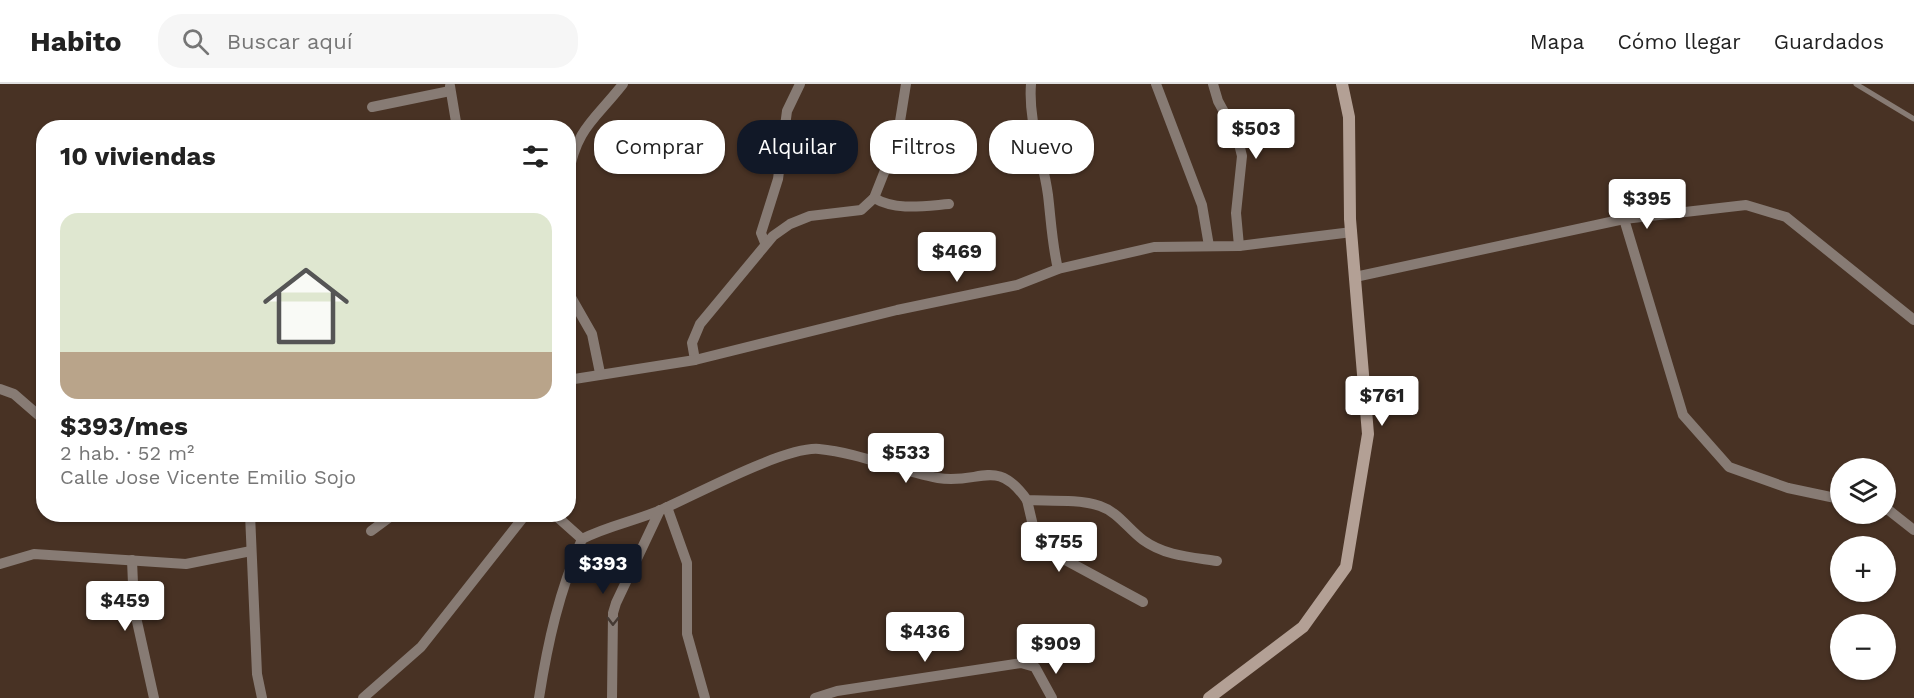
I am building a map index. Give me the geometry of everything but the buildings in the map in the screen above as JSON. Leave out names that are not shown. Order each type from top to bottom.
[{"type":"main road","points":[[1209,698],[1303,627],[1346,567],[1368,434],[1352,231],[1349,117],[1342,84]]},
{"type":"street","points":[[576,146],[582,132],[622,84]]},
{"type":"street","points":[[765,243],[761,233],[778,178],[787,111],[800,84]]},
{"type":"street","points":[[695,360],[692,343],[700,324],[742,276],[765,243],[800,219],[853,213],[861,210],[874,198],[897,140],[906,84]]},
{"type":"street","points":[[1031,84],[1033,124],[1048,197],[1051,240],[1058,269]]},
{"type":"street","points":[[1156,84],[1202,205],[1209,246]]},
{"type":"street","points":[[1213,84],[1218,101],[1238,136],[1242,156],[1236,213],[1239,246]]},
{"type":"street","points":[[372,107],[450,87],[456,120]]},
{"type":"street","points":[[874,198],[882,203],[902,206],[948,204]]},
{"type":"street","points":[[1355,277],[1624,219],[1746,205],[1785,217],[1914,320]]},
{"type":"street","points":[[1624,219],[1683,415],[1729,466],[1788,488],[1830,497]]},
{"type":"street","points":[[576,378],[695,360],[897,310],[1017,285],[1058,269],[1154,247],[1239,246],[1352,231]]},
{"type":"street","points":[[576,306],[592,334],[600,373]]},
{"type":"street","points":[[0,388],[14,394],[36,413]]},
{"type":"street","points":[[539,698],[550,629],[569,569],[582,539],[612,524],[663,509],[774,459],[816,448],[859,456],[936,478],[1000,474],[1014,483],[1027,500],[1034,530],[1047,550],[1143,602]]},
{"type":"street","points":[[1027,500],[1098,505],[1111,511],[1142,539],[1157,549],[1172,555],[1217,561]]},
{"type":"street","points":[[612,698],[615,603],[663,509]]},
{"type":"street","points":[[663,509],[687,563],[687,634],[705,698]]},
{"type":"street","points":[[1896,516],[1914,530]]},
{"type":"street","points":[[250,522],[257,674],[262,698]]},
{"type":"street","points":[[371,531],[383,522]]},
{"type":"street","points":[[363,698],[421,647],[520,522]]},
{"type":"street","points":[[563,522],[582,539]]},
{"type":"street","points":[[0,564],[34,554],[186,564],[251,551]]},
{"type":"street","points":[[132,560],[134,608],[154,698]]},
{"type":"street","points":[[815,698],[837,691],[1021,663],[1035,667],[1052,698]]},
{"type":"lane","points":[[1856,84],[1914,119]]}]
